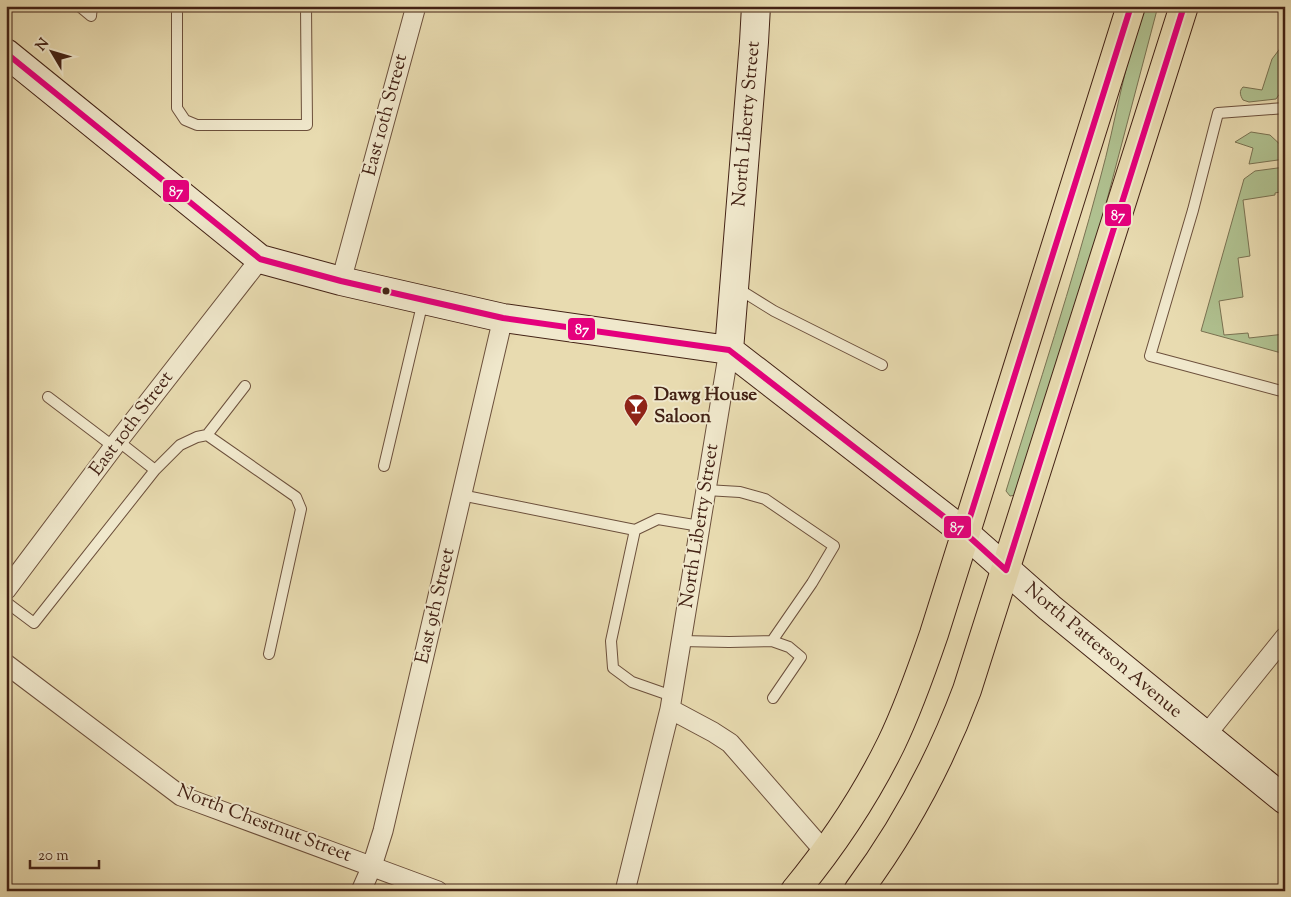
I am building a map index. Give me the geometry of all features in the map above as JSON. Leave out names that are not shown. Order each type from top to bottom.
[{"type":"main road","name":"North Liberty Street","points":[[729,350],[754,52],[756,6]]},
{"type":"main road","points":[[795,891],[856,807],[870,784],[903,718],[934,634],[1131,6]]},
{"type":"main road","points":[[858,891],[898,834],[936,765],[953,728],[967,690],[1184,6]]},
{"type":"main road","name":"North Patterson Avenue","points":[[6,53],[260,259],[341,281],[503,318],[729,350],[965,533],[1050,608],[1285,800]]},
{"type":"street","name":"East 10th Street","points":[[341,281],[416,6]]},
{"type":"street","name":"East 10th Street","points":[[6,590],[116,444],[260,259]]},
{"type":"street","name":"East 9th Street","points":[[361,891],[372,866],[383,831],[503,318]]},
{"type":"street","name":"North Liberty Street","points":[[625,891],[671,703],[729,350]]},
{"type":"street","points":[[1206,736],[1285,637]]},
{"type":"street","name":"North Chestnut Street","points":[[6,664],[182,796],[438,891]]},
{"type":"street","points":[[671,703],[730,743],[825,852]]},
{"type":"lane","points":[[79,6],[91,16],[92,6]]},
{"type":"lane","points":[[177,6],[177,108],[184,120],[197,125],[307,125],[306,6]]},
{"type":"lane","points":[[1285,108],[1218,113],[1195,202],[1150,356],[1285,392]]},
{"type":"lane","points":[[734,286],[774,311],[882,365]]},
{"type":"lane","points":[[384,466],[424,300]]},
{"type":"lane","points":[[6,602],[34,624],[155,470],[180,445],[197,437],[207,435],[245,386]]},
{"type":"lane","points":[[48,397],[155,470]]},
{"type":"lane","points":[[207,435],[296,497],[301,509],[269,654]]},
{"type":"lane","points":[[706,490],[740,492],[765,499],[834,546],[812,583],[772,641]]},
{"type":"lane","points":[[461,495],[635,530],[658,519],[700,526]]},
{"type":"lane","points":[[635,530],[611,641],[613,668],[632,682],[671,703]]},
{"type":"lane","points":[[681,641],[772,641],[790,647],[802,657],[773,698]]},
{"type":"green space","points":[[1145,6],[1158,6],[1098,234],[1016,495],[1010,496],[1006,491],[1089,218],[1106,157],[1131,49]]},
{"type":"green space","points":[[1285,42],[1285,68],[1280,82],[1281,92],[1276,99],[1249,102],[1243,100],[1240,93],[1243,87],[1262,90],[1272,59]]},
{"type":"green space","points":[[1251,132],[1270,135],[1285,149],[1285,159],[1249,164],[1253,148],[1235,142]]},
{"type":"green space","points":[[1285,167],[1285,191],[1275,193],[1275,195],[1243,200],[1250,256],[1238,258],[1243,297],[1219,301],[1224,335],[1248,333],[1249,338],[1285,334],[1285,354],[1201,331],[1244,179],[1255,171]]},
{"type":"transit line","name":"87","points":[[965,533],[1131,6]]},
{"type":"transit line","name":"87","points":[[6,53],[260,259],[341,281],[503,318],[729,350],[965,533],[1006,570],[1184,6]]},
{"type":"place","name":"Dawg House Saloon","points":[[636,427]]}]
